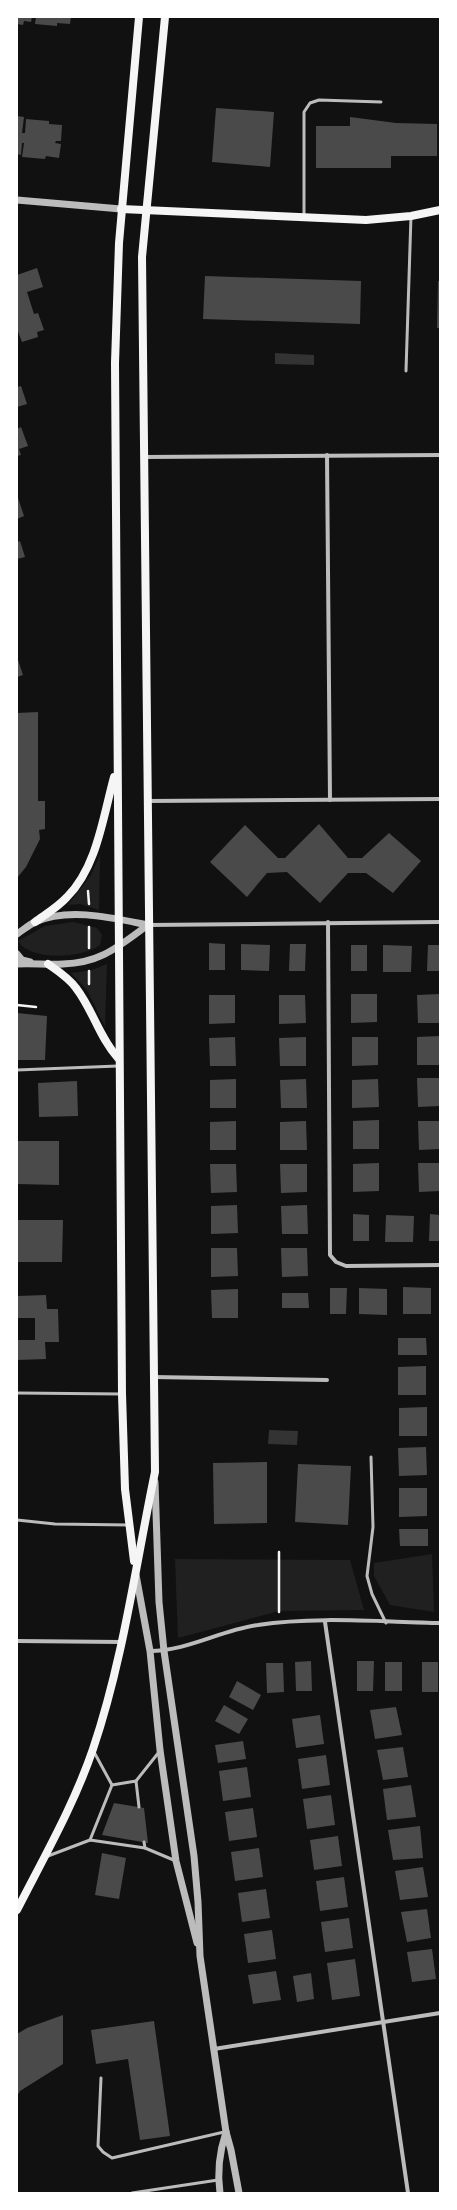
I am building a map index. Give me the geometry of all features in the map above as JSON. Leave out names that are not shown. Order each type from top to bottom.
[{"type":"main road","points":[[135,1568],[123,1458],[118,1062],[115,363],[121,209],[139,17]]},
{"type":"main road","points":[[17,1910],[74,1795],[93,1750],[116,1669],[155,1472],[142,257],[145,211],[165,17]]},
{"type":"main road","points":[[121,209],[366,220],[411,216],[440,210]]},
{"type":"main road","points":[[35,922],[68,897],[83,876],[96,846],[116,766]]},
{"type":"main road","points":[[48,964],[69,979],[82,997],[99,1032],[118,1062]]},
{"type":"street","points":[[17,200],[121,209]]},
{"type":"street","points":[[327,455],[330,800]]},
{"type":"street","points":[[145,457],[440,455]]},
{"type":"street","points":[[147,801],[440,799]]},
{"type":"street","points":[[17,934],[35,922],[64,916],[89,915],[148,925],[440,922]]},
{"type":"street","points":[[328,922],[329,1249],[333,1259],[346,1266],[440,1265]]},
{"type":"street","points":[[17,964],[89,962],[108,955],[148,925]]},
{"type":"street","points":[[17,954],[22,960],[32,963]]},
{"type":"street","points":[[153,1377],[327,1380]]},
{"type":"street","points":[[155,1472],[159,1602],[164,1651],[194,1856],[200,1956],[226,2132],[239,2193]]},
{"type":"street","points":[[135,1568],[150,1651],[160,1750],[176,1861],[200,1956]]},
{"type":"street","points":[[150,1651],[164,1651],[232,1629],[279,1622],[440,1623]]},
{"type":"street","points":[[325,1622],[408,2193]]},
{"type":"street","points":[[17,1640],[121,1642]]},
{"type":"street","points":[[214,2049],[440,2013]]},
{"type":"street","points":[[220,2193],[218,2180],[219,2152],[226,2132]]},
{"type":"lane","points":[[304,217],[304,112],[310,103],[319,100],[381,102]]},
{"type":"lane","points":[[406,371],[411,216]]},
{"type":"lane","points":[[17,1070],[118,1062]]},
{"type":"lane","points":[[17,1393],[122,1394]]},
{"type":"lane","points":[[371,1457],[372,1528],[367,1576],[372,1594],[386,1622]]},
{"type":"lane","points":[[17,1520],[55,1524],[129,1524]]},
{"type":"lane","points":[[90,1840],[112,1786],[93,1750]]},
{"type":"lane","points":[[112,1786],[136,1781],[160,1750]]},
{"type":"lane","points":[[136,1781],[140,1807]]},
{"type":"lane","points":[[44,1857],[90,1840],[145,1848],[176,1861]]},
{"type":"lane","points":[[144,1842],[145,1848]]},
{"type":"lane","points":[[101,2078],[98,2146],[103,2152],[112,2158],[226,2132]]},
{"type":"lane","points":[[132,2193],[218,2180]]},
{"type":"path","points":[[82,997],[90,993],[88,895],[83,876]]},
{"type":"path","points":[[17,1005],[36,1007]]},
{"type":"path","points":[[279,1552],[279,1622]]},
{"type":"shaded area","points":[[275,353],[314,355],[314,365],[275,364]]},
{"type":"shaded area","points":[[100,855],[99,910],[80,904],[68,905],[91,875]]},
{"type":"shaded area","points":[[73,922],[97,928],[102,935],[100,945],[82,953],[58,956],[34,952],[25,948],[18,941],[45,926]]},
{"type":"shaded area","points":[[107,964],[105,1027],[87,990],[71,973],[92,970]]},
{"type":"shaded area","points":[[269,1430],[298,1431],[297,1445],[268,1444]]},
{"type":"shaded area","points":[[432,1554],[434,1612],[390,1605],[374,1576],[374,1563]]},
{"type":"shaded area","points":[[175,1559],[350,1560],[364,1610],[279,1611],[178,1638]]},
{"type":"building","points":[[17,17],[32,17],[31,22],[24,21],[23,25],[17,24]]},
{"type":"building","points":[[36,17],[71,17],[70,24],[57,23],[57,26],[35,24]]},
{"type":"building","points":[[216,108],[274,112],[270,167],[212,162]]},
{"type":"building","points":[[17,116],[24,117],[22,133],[25,133],[26,119],[49,121],[49,124],[62,125],[61,141],[56,141],[55,143],[61,144],[59,158],[46,156],[45,159],[22,157],[24,143],[22,143],[21,155],[17,154]]},
{"type":"building","points":[[350,117],[396,123],[437,124],[437,156],[391,156],[391,168],[316,168],[316,126],[350,126]]},
{"type":"building","points":[[37,268],[43,287],[27,292],[34,314],[38,313],[44,330],[37,332],[38,337],[22,342],[17,329],[17,275]]},
{"type":"building","points":[[205,276],[361,281],[360,324],[203,319]]},
{"type":"building","points":[[438,281],[440,281],[440,328],[437,328]]},
{"type":"building","points":[[21,386],[27,404],[17,407],[17,387]]},
{"type":"building","points":[[21,427],[28,446],[19,449],[21,455],[17,456],[17,429]]},
{"type":"building","points":[[17,495],[24,516],[17,519]]},
{"type":"building","points":[[20,541],[25,557],[17,559],[17,542]]},
{"type":"building","points":[[17,657],[23,675],[17,677]]},
{"type":"building","points":[[38,712],[38,801],[45,801],[45,829],[39,830],[40,839],[26,867],[17,878],[17,713]]},
{"type":"building","points":[[319,824],[348,858],[362,858],[389,833],[421,861],[393,893],[366,873],[348,873],[320,903],[287,872],[267,873],[247,897],[210,862],[245,825],[278,858],[285,858]]},
{"type":"building","points":[[209,943],[225,944],[225,970],[209,970]]},
{"type":"building","points":[[241,944],[270,945],[269,971],[241,970]]},
{"type":"building","points":[[290,944],[306,944],[305,971],[289,971]]},
{"type":"building","points":[[351,945],[367,945],[367,971],[351,971]]},
{"type":"building","points":[[383,945],[412,946],[411,972],[383,972]]},
{"type":"building","points":[[428,945],[440,945],[440,971],[427,971]]},
{"type":"building","points":[[351,994],[377,994],[377,1022],[351,1023]]},
{"type":"building","points":[[440,994],[440,1023],[418,1023],[417,995]]},
{"type":"building","points":[[209,995],[235,995],[235,1023],[209,1024]]},
{"type":"building","points":[[279,995],[305,995],[306,1023],[279,1024]]},
{"type":"building","points":[[17,1013],[47,1016],[45,1060],[17,1060]]},
{"type":"building","points":[[440,1036],[440,1065],[417,1065],[417,1037]]},
{"type":"building","points":[[235,1037],[236,1066],[210,1066],[209,1038]]},
{"type":"building","points":[[306,1037],[306,1066],[280,1066],[279,1038]]},
{"type":"building","points":[[352,1037],[378,1037],[378,1065],[352,1066]]},
{"type":"building","points":[[417,1078],[440,1078],[440,1106],[418,1107]]},
{"type":"building","points":[[236,1079],[236,1108],[210,1108],[210,1080]]},
{"type":"building","points":[[306,1079],[307,1108],[281,1108],[280,1080]]},
{"type":"building","points":[[378,1079],[379,1107],[352,1108],[352,1080]]},
{"type":"building","points":[[77,1081],[78,1116],[39,1117],[38,1083]]},
{"type":"building","points":[[379,1120],[379,1149],[353,1149],[353,1121]]},
{"type":"building","points":[[236,1121],[236,1150],[210,1150],[210,1122]]},
{"type":"building","points":[[306,1121],[307,1150],[280,1150],[280,1122]]},
{"type":"building","points":[[418,1121],[440,1121],[440,1149],[419,1150]]},
{"type":"building","points":[[17,1141],[59,1141],[59,1185],[17,1184]]},
{"type":"building","points":[[379,1163],[379,1191],[353,1192],[353,1164]]},
{"type":"building","points":[[418,1163],[440,1163],[440,1191],[419,1192]]},
{"type":"building","points":[[210,1164],[236,1164],[237,1192],[211,1193]]},
{"type":"building","points":[[280,1164],[307,1164],[307,1192],[281,1193]]},
{"type":"building","points":[[237,1205],[238,1233],[211,1234],[211,1206]]},
{"type":"building","points":[[307,1205],[308,1234],[282,1234],[281,1206]]},
{"type":"building","points":[[353,1214],[369,1215],[369,1241],[353,1241]]},
{"type":"building","points":[[430,1214],[440,1215],[440,1241],[429,1241]]},
{"type":"building","points":[[386,1215],[414,1216],[413,1242],[385,1242]]},
{"type":"building","points":[[17,1220],[63,1220],[62,1262],[17,1262]]},
{"type":"building","points":[[211,1248],[237,1248],[238,1276],[211,1277]]},
{"type":"building","points":[[281,1248],[307,1248],[308,1276],[282,1277]]},
{"type":"building","points":[[403,1287],[431,1288],[431,1314],[403,1314]]},
{"type":"building","points":[[330,1288],[347,1288],[346,1314],[330,1314]]},
{"type":"building","points":[[359,1288],[387,1289],[387,1315],[359,1314]]},
{"type":"building","points":[[238,1289],[238,1318],[212,1318],[211,1290]]},
{"type":"building","points":[[282,1293],[308,1293],[309,1308],[282,1308]]},
{"type":"building","points":[[46,1295],[47,1309],[58,1309],[59,1342],[45,1342],[46,1359],[17,1360],[17,1340],[35,1340],[35,1318],[17,1318],[17,1296]]},
{"type":"building","points":[[398,1338],[426,1338],[427,1355],[398,1355]]},
{"type":"building","points":[[426,1366],[426,1395],[398,1395],[398,1367]]},
{"type":"building","points":[[427,1407],[427,1436],[399,1436],[399,1408]]},
{"type":"building","points":[[426,1447],[427,1475],[399,1476],[398,1448]]},
{"type":"building","points":[[267,1462],[267,1523],[214,1524],[213,1463]]},
{"type":"building","points":[[298,1464],[351,1466],[348,1525],[295,1522]]},
{"type":"building","points":[[399,1488],[427,1488],[427,1516],[399,1517]]},
{"type":"building","points":[[399,1529],[428,1529],[428,1546],[400,1546]]},
{"type":"building","points":[[311,1661],[312,1691],[296,1691],[295,1662]]},
{"type":"building","points":[[357,1661],[374,1661],[373,1691],[357,1691]]},
{"type":"building","points":[[385,1662],[402,1662],[402,1691],[385,1691]]},
{"type":"building","points":[[422,1662],[438,1662],[438,1692],[422,1692]]},
{"type":"building","points":[[266,1663],[283,1663],[284,1692],[267,1693]]},
{"type":"building","points":[[237,1681],[261,1695],[253,1710],[229,1697]]},
{"type":"building","points":[[224,1705],[248,1719],[239,1734],[215,1721]]},
{"type":"building","points":[[396,1707],[402,1735],[375,1739],[370,1710]]},
{"type":"building","points":[[320,1715],[324,1744],[296,1748],[292,1719]]},
{"type":"building","points":[[243,1741],[246,1759],[218,1763],[215,1745]]},
{"type":"building","points":[[403,1747],[408,1777],[383,1780],[377,1750]]},
{"type":"building","points":[[326,1755],[330,1785],[302,1789],[298,1759]]},
{"type":"building","points":[[247,1767],[251,1797],[223,1801],[219,1771]]},
{"type":"building","points":[[411,1785],[416,1817],[387,1820],[383,1789]]},
{"type":"building","points":[[331,1795],[335,1825],[307,1829],[303,1799]]},
{"type":"building","points":[[114,1803],[144,1808],[148,1843],[102,1835]]},
{"type":"building","points":[[253,1808],[257,1837],[229,1841],[225,1812]]},
{"type":"building","points":[[420,1826],[423,1858],[393,1860],[388,1830]]},
{"type":"building","points":[[338,1836],[342,1866],[314,1870],[310,1840]]},
{"type":"building","points":[[259,1848],[263,1877],[235,1881],[231,1852]]},
{"type":"building","points":[[102,1853],[126,1858],[119,1899],[95,1895]]},
{"type":"building","points":[[423,1867],[428,1897],[400,1900],[395,1871]]},
{"type":"building","points":[[344,1877],[348,1907],[320,1911],[316,1881]]},
{"type":"building","points":[[266,1889],[270,1918],[242,1922],[238,1893]]},
{"type":"building","points":[[427,1909],[431,1938],[407,1942],[401,1912]]},
{"type":"building","points":[[349,1918],[353,1948],[325,1952],[321,1922]]},
{"type":"building","points":[[272,1930],[276,1959],[248,1963],[244,1934]]},
{"type":"building","points":[[432,1949],[436,1979],[412,1982],[407,1952]]},
{"type":"building","points":[[355,1959],[360,1996],[332,2000],[327,1963]]},
{"type":"building","points":[[276,1971],[281,2000],[253,2004],[248,1975]]},
{"type":"building","points":[[311,1973],[314,1999],[297,2002],[293,1976]]},
{"type":"building","points":[[63,2015],[63,2064],[20,2091],[17,2096],[17,2034],[27,2028]]},
{"type":"building","points":[[154,2021],[170,2136],[140,2140],[128,2059],[96,2064],[91,2030]]}]
